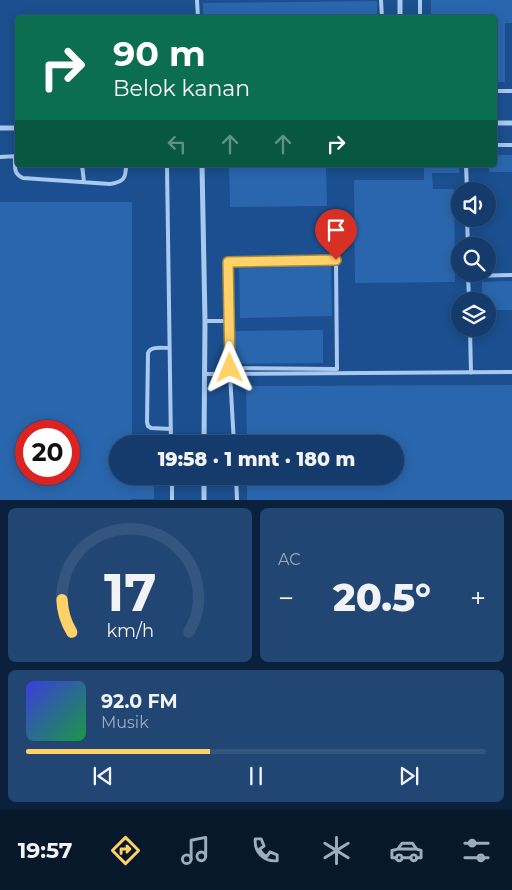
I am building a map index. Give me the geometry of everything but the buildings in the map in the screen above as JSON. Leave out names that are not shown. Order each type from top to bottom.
[{"type":"street","points":[[400,0],[400,15]]},
{"type":"street","points":[[497,123],[512,123]]},
{"type":"street","points":[[0,128],[15,128]]},
{"type":"street","points":[[202,167],[205,322],[204,435]]},
{"type":"street","points":[[204,485],[204,500]]},
{"type":"lane","points":[[197,0],[198,15]]},
{"type":"lane","points":[[381,0],[382,15]]},
{"type":"lane","points":[[420,0],[420,15]]},
{"type":"lane","points":[[497,91],[512,91]]},
{"type":"lane","points":[[497,145],[512,145]]},
{"type":"lane","points":[[0,157],[15,156]]},
{"type":"lane","points":[[15,167],[15,172],[23,178],[110,184],[119,183],[123,179],[126,167]]},
{"type":"lane","points":[[82,167],[84,182]]},
{"type":"lane","points":[[167,167],[171,435]]},
{"type":"lane","points":[[466,167],[467,182]]},
{"type":"lane","points":[[336,260],[337,369],[230,368],[229,321],[228,262],[336,260]]},
{"type":"lane","points":[[496,275],[512,275]]},
{"type":"lane","points":[[205,322],[229,321]]},
{"type":"lane","points":[[470,337],[471,373]]},
{"type":"lane","points":[[169,348],[152,348],[148,353],[147,422],[148,426],[152,428],[171,429]]},
{"type":"lane","points":[[205,374],[512,372]]},
{"type":"lane","points":[[230,374],[233,435]]},
{"type":"lane","points":[[172,485],[172,500]]},
{"type":"lane","points":[[236,485],[237,500]]},
{"type":"route","points":[[230,368],[228,262],[336,260]]}]
